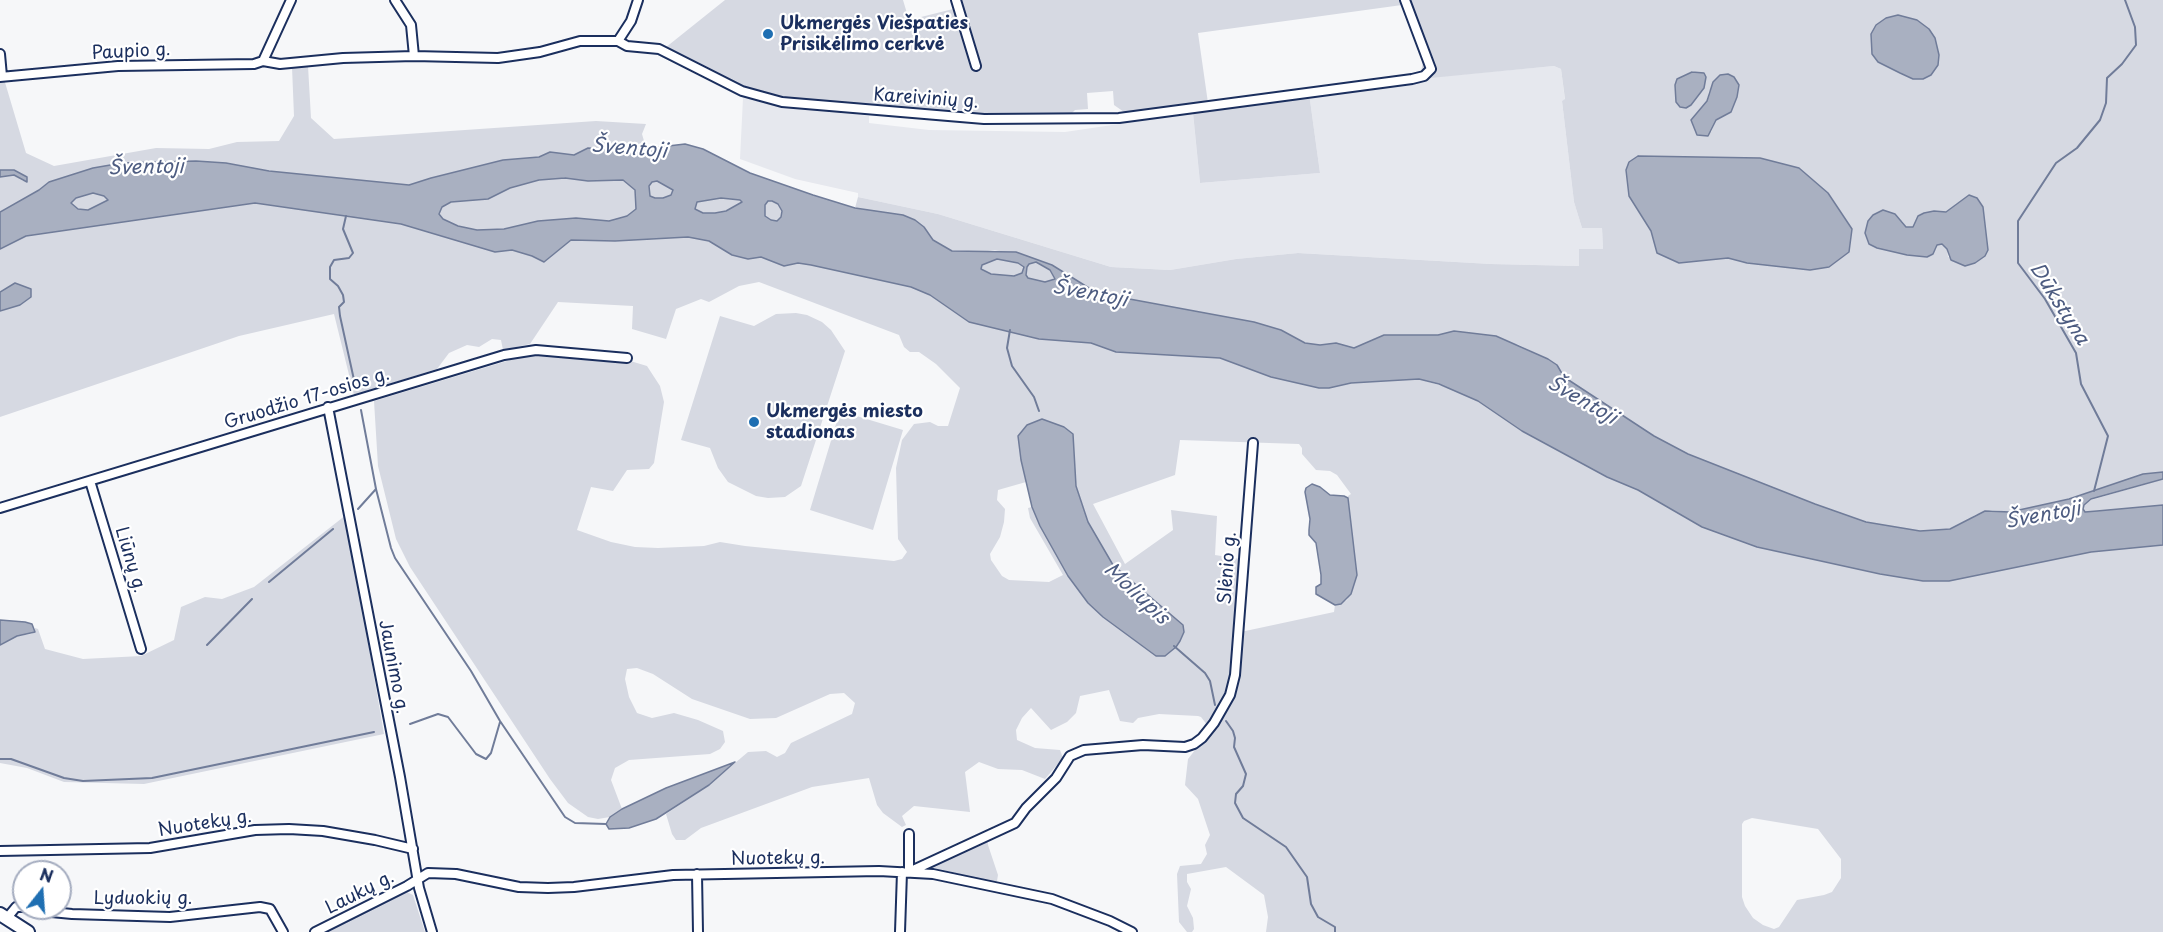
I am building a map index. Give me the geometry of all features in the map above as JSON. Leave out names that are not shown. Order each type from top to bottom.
[{"type":"main road","points":[[4,916],[28,932]]},
{"type":"street","points":[[263,61],[291,0]]},
{"type":"street","points":[[395,0],[411,25],[414,56]]},
{"type":"street","points":[[618,41],[631,21],[638,0]]},
{"type":"street","points":[[956,0],[976,66]]},
{"type":"street","name":"Kareivinių g.","points":[[414,56],[498,58],[540,52],[580,41],[618,41],[627,46],[659,49],[742,91],[782,102],[984,119],[1119,118],[1412,80],[1424,76],[1431,69],[1404,0]]},
{"type":"street","points":[[0,54],[1,76]]},
{"type":"street","name":"Paupio g.","points":[[1,76],[118,66],[254,64],[263,61],[280,64],[338,58],[414,56]]},
{"type":"street","name":"Gruodžio 17-osios g.","points":[[0,508],[504,355],[526,351],[627,358]]},
{"type":"street","name":"Jaunimo g.","points":[[328,407],[418,878],[432,932]]},
{"type":"street","name":"Slėnio g.","points":[[906,872],[1015,823],[1026,808],[1056,778],[1070,756],[1084,750],[1143,745],[1185,747],[1202,738],[1214,723],[1230,695],[1236,675],[1253,443]]},
{"type":"street","name":"Liūnų g.","points":[[90,481],[141,649]]},
{"type":"street","name":"Nuotekų g.","points":[[0,851],[150,848],[255,830],[289,829],[323,831],[413,849]]},
{"type":"street","points":[[900,932],[909,834]]},
{"type":"street","name":"Nuotekų g.","points":[[418,878],[428,873],[440,872],[483,878],[519,887],[548,888],[697,874],[906,872],[933,874],[1052,899],[1132,932]]},
{"type":"street","points":[[697,874],[698,932]]},
{"type":"street","name":"Laukų g.","points":[[315,932],[407,886],[418,878]]},
{"type":"street","name":"Lyduokių g.","points":[[72,914],[170,917],[260,907],[270,909],[283,932]]},
{"type":"shaded area","points":[[725,0],[903,0],[909,20],[953,9],[951,0],[2163,0],[2163,472],[2143,474],[2069,499],[2010,512],[1992,510],[1975,515],[1961,525],[1950,529],[1920,531],[1866,522],[1688,454],[1654,436],[1564,377],[1557,365],[1548,359],[1519,345],[1454,331],[1438,335],[1384,335],[1354,348],[1336,343],[1320,345],[1305,343],[1281,330],[1254,322],[1097,293],[1052,265],[995,250],[974,253],[952,251],[933,240],[924,227],[902,215],[855,208],[858,197],[938,214],[1111,267],[1170,270],[1236,259],[1298,253],[1491,264],[1579,266],[1579,249],[1603,249],[1602,228],[1582,228],[1574,202],[1562,101],[1565,99],[1561,69],[1554,66],[1420,79],[1423,61],[1402,5],[1198,33],[1208,103],[1124,112],[1114,105],[1113,91],[1087,93],[1088,109],[1075,110],[1071,114],[1021,116],[964,115],[787,100],[743,89],[665,48]],"holes":[[[1917,20],[1929,29],[1935,38],[1936,45],[1913,79],[1878,62]],[[1734,77],[1739,85],[1731,112],[1716,120],[1711,132],[1691,120],[1707,101],[1709,91]],[[1639,156],[1760,158],[1799,168],[1828,193],[1829,267],[1810,270],[1747,263],[1728,257],[1657,253],[1651,231],[1629,196]],[[1969,195],[1977,198],[1988,250],[1985,256],[1975,263],[1948,257],[1947,249],[1942,244],[1937,245],[1936,250],[1907,255],[1869,244],[1902,221],[1906,227],[1913,227],[1918,216],[1924,213],[1946,212]]]},
{"type":"shaded area","points":[[308,66],[311,118],[334,139],[596,121],[646,124],[642,134],[646,148],[626,151],[588,148],[574,155],[550,152],[539,157],[503,160],[409,185],[269,171],[226,163],[196,161],[122,163],[93,168],[49,182],[0,212],[0,177],[14,175],[23,181],[26,177],[0,170],[0,82],[4,79],[26,153],[54,166],[156,148],[209,149],[237,142],[279,141],[294,116],[292,67]]},
{"type":"shaded area","points":[[1554,66],[1561,69],[1565,100],[1562,101],[1574,202],[1582,228],[1602,228],[1603,249],[1579,266],[1491,264],[1298,253],[1236,259],[1170,270],[1111,267],[938,214],[858,197],[858,193],[795,179],[740,159],[743,98],[869,116],[869,123],[929,130],[1065,132],[1193,113],[1200,183],[1320,173],[1309,93],[1412,79]]},
{"type":"shaded area","points":[[1309,93],[1320,173],[1200,183],[1193,113],[1208,106]]},
{"type":"shaded area","points":[[565,178],[588,181],[623,180],[635,190],[636,209],[627,216],[609,221],[576,218],[538,221],[504,229],[477,230],[458,226],[443,219],[439,214],[442,207],[451,202],[488,199],[510,188],[539,180]]},
{"type":"shaded area","points":[[657,181],[673,190],[671,195],[663,198],[650,196],[649,186],[652,182]]},
{"type":"shaded area","points":[[93,193],[104,196],[108,200],[88,210],[78,209],[70,202],[76,198]]},
{"type":"shaded area","points":[[721,198],[742,202],[726,211],[715,213],[703,213],[695,209],[697,202]]},
{"type":"shaded area","points":[[768,201],[778,204],[782,211],[777,221],[765,216],[765,205]]},
{"type":"shaded area","points":[[255,203],[401,224],[495,252],[512,250],[544,262],[570,240],[615,241],[688,237],[709,241],[732,255],[748,259],[761,257],[784,266],[798,263],[811,265],[911,287],[930,295],[969,322],[1039,339],[1091,343],[1116,352],[1220,358],[1271,377],[1319,388],[1351,383],[1419,379],[1459,391],[1522,431],[1607,477],[1638,490],[1702,527],[1757,547],[1880,574],[1923,581],[1949,581],[2091,552],[2163,545],[2163,932],[1266,932],[1268,917],[1264,895],[1226,867],[1187,874],[1187,882],[1191,889],[1187,906],[1193,918],[1194,929],[1192,932],[1187,932],[1179,922],[1177,874],[1180,866],[1201,864],[1207,854],[1205,845],[1210,835],[1198,799],[1185,785],[1188,759],[1211,730],[1198,716],[1159,714],[1138,718],[1133,723],[1120,721],[1109,690],[1080,696],[1076,713],[1067,722],[1051,730],[1031,708],[1022,718],[1016,730],[1017,740],[1035,748],[1060,750],[1063,758],[1045,779],[1022,770],[998,769],[979,762],[965,772],[970,812],[914,806],[902,816],[906,825],[902,827],[883,813],[877,805],[869,778],[812,787],[701,828],[685,840],[676,840],[666,814],[709,785],[748,752],[766,751],[777,757],[785,753],[791,743],[852,714],[855,703],[844,693],[830,694],[776,718],[750,719],[692,699],[653,674],[637,668],[627,669],[625,679],[629,697],[637,713],[652,718],[674,713],[698,720],[723,731],[725,742],[720,749],[710,754],[629,760],[615,768],[611,780],[622,809],[610,817],[598,819],[588,817],[568,803],[550,779],[410,567],[396,539],[378,466],[374,401],[530,354],[627,360],[647,366],[660,386],[664,402],[654,463],[649,469],[627,470],[613,491],[591,487],[577,530],[611,542],[635,547],[704,546],[720,542],[894,561],[902,559],[907,552],[898,539],[896,468],[902,440],[914,424],[930,422],[938,426],[948,426],[960,388],[936,364],[919,352],[910,352],[904,347],[899,335],[759,282],[739,286],[709,302],[701,299],[676,309],[666,339],[632,329],[633,306],[558,302],[530,344],[503,350],[501,340],[492,339],[479,347],[467,345],[449,353],[437,369],[354,395],[334,314],[239,336],[0,417],[0,311],[3,311],[15,283],[0,292],[0,249],[26,236]],"holes":[[[1072,434],[1076,486],[1088,522],[1113,565],[1183,625],[1156,656],[1103,617],[1088,603],[1068,576],[1032,507],[1028,508],[1030,518],[1063,575],[1049,582],[1009,580],[1002,576],[991,560],[990,554],[1000,537],[1004,522],[1005,509],[997,500],[998,490],[1026,482],[1021,460]],[[1180,440],[1299,444],[1302,454],[1316,470],[1330,471],[1337,475],[1351,494],[1348,496],[1356,575],[1347,600],[1335,605],[1334,612],[1236,633],[1240,559],[1215,555],[1217,516],[1171,510],[1173,530],[1125,564],[1093,504],[1175,475]],[[1752,818],[1818,829],[1841,859],[1841,878],[1832,892],[1797,900],[1779,927],[1774,929],[1753,918],[1742,897],[1742,824]]]},
{"type":"shaded area","points":[[997,259],[1018,263],[1024,267],[1022,273],[1014,276],[991,274],[980,269],[982,265]]},
{"type":"shaded area","points":[[1036,262],[1050,270],[1056,279],[1045,282],[1028,278],[1027,267]]},
{"type":"shaded area","name":"Ukmergės miesto stadionas","points":[[796,313],[822,322],[831,330],[845,351],[801,486],[785,497],[756,496],[728,482],[718,468],[710,448],[681,440],[720,316],[754,326],[776,314]]},
{"type":"shaded area","points":[[840,411],[903,430],[873,530],[810,510]]},
{"type":"shaded area","points":[[2163,479],[2163,505],[2085,512],[2083,509],[2084,505],[2091,500]]},
{"type":"shaded area","points":[[346,515],[384,734],[144,784],[64,782],[27,768],[0,763],[0,645],[17,636],[31,634],[35,632],[35,628],[38,629],[45,649],[83,659],[141,656],[174,640],[181,607],[205,597],[222,599],[254,587]]},
{"type":"shaded area","points":[[987,838],[998,875],[997,881],[930,867],[930,864]]},
{"type":"shaded area","points":[[401,892],[413,895],[425,932],[325,932]]},
{"type":"water","points":[[1898,15],[1917,20],[1929,29],[1935,38],[1939,55],[1938,65],[1931,75],[1923,79],[1913,79],[1900,73],[1878,62],[1872,54],[1871,34],[1876,25],[1886,18]]},
{"type":"water","points":[[1692,72],[1704,73],[1706,77],[1704,88],[1691,105],[1686,108],[1680,107],[1676,102],[1677,79]]},
{"type":"water","points":[[1728,74],[1734,77],[1739,85],[1731,112],[1716,120],[1708,136],[1697,135],[1691,120],[1707,101],[1713,82],[1720,75]]},
{"type":"water","name":"Šventoji","points":[[685,144],[703,149],[750,173],[813,195],[855,208],[903,215],[915,220],[924,227],[933,240],[952,251],[1016,252],[1052,265],[1097,293],[1254,322],[1281,330],[1305,343],[1320,345],[1336,343],[1354,348],[1384,335],[1438,335],[1454,331],[1496,336],[1548,359],[1557,365],[1564,377],[1654,436],[1688,454],[1866,522],[1920,531],[1950,529],[1985,511],[2010,512],[2069,499],[2143,474],[2163,472],[2163,479],[2091,499],[2083,509],[2085,512],[2163,505],[2163,545],[2091,552],[1949,581],[1923,581],[1880,574],[1757,547],[1702,527],[1638,490],[1607,477],[1522,431],[1478,401],[1439,384],[1419,379],[1351,383],[1319,388],[1271,377],[1220,358],[1116,352],[1091,343],[1039,339],[969,322],[930,295],[911,287],[811,265],[798,263],[784,266],[761,257],[748,259],[732,255],[709,241],[688,237],[615,241],[571,240],[544,262],[512,250],[495,252],[401,224],[255,203],[26,236],[0,249],[0,212],[49,182],[93,168],[122,163],[196,161],[226,163],[269,171],[409,185],[503,160],[539,157],[550,152],[574,155],[588,148],[626,151]],"holes":[[[565,178],[588,181],[623,180],[635,190],[636,209],[627,216],[609,221],[576,218],[538,221],[504,229],[477,230],[458,226],[443,219],[439,214],[442,207],[451,202],[488,199],[510,188],[539,180]],[[657,181],[673,190],[671,195],[663,198],[650,196],[649,186],[652,182]],[[93,193],[104,196],[108,200],[88,210],[78,209],[71,203],[76,198]],[[721,198],[742,202],[726,211],[715,213],[703,213],[695,209],[697,202]],[[768,201],[778,204],[782,211],[777,221],[765,216],[765,205]],[[997,259],[1018,263],[1024,267],[1022,273],[1014,276],[991,274],[981,269],[982,265]],[[1036,262],[1050,270],[1055,279],[1045,282],[1028,278],[1027,267]]]},
{"type":"water","points":[[1638,156],[1760,158],[1799,168],[1828,193],[1852,229],[1849,252],[1829,267],[1810,270],[1747,263],[1728,258],[1679,263],[1657,253],[1651,231],[1629,196],[1626,170],[1629,162]]},
{"type":"water","points":[[0,170],[14,170],[27,177],[27,182],[14,175],[0,177]]},
{"type":"water","points":[[1969,195],[1977,198],[1983,207],[1988,250],[1985,256],[1975,263],[1965,266],[1951,260],[1947,249],[1942,244],[1937,245],[1933,254],[1927,257],[1907,255],[1869,244],[1865,233],[1868,221],[1873,215],[1883,210],[1895,214],[1906,227],[1913,227],[1918,216],[1934,211],[1946,212]]},
{"type":"water","points":[[15,283],[31,289],[31,297],[20,305],[0,311],[0,292]]},
{"type":"water","points":[[1042,419],[1064,427],[1073,434],[1076,486],[1088,522],[1113,565],[1183,625],[1184,632],[1180,641],[1165,656],[1156,656],[1103,617],[1088,603],[1068,576],[1040,526],[1032,507],[1018,436],[1027,425]]},
{"type":"water","points":[[1312,484],[1330,495],[1348,498],[1357,575],[1351,594],[1341,604],[1335,605],[1316,594],[1316,587],[1321,584],[1321,575],[1316,543],[1309,535],[1310,519],[1305,492],[1306,488]]},
{"type":"water","points":[[0,620],[32,624],[35,632],[17,636],[0,645]]},
{"type":"water","points":[[735,762],[709,785],[656,819],[629,828],[609,829],[606,824],[610,817],[622,809],[666,788]]},
{"type":"waterway","name":"Dūkstyna","points":[[2094,491],[2108,436],[2081,384],[2076,353],[2045,299],[2018,263],[2018,221],[2056,163],[2077,148],[2100,120],[2106,103],[2107,78],[2122,64],[2136,45],[2135,27],[2125,0]]},
{"type":"waterway","points":[[346,216],[343,229],[353,253],[349,258],[334,260],[330,267],[330,279],[343,295],[344,302],[339,307],[340,316],[356,389]]},
{"type":"waterway","name":"Moliupis","points":[[1010,330],[1007,348],[1012,366],[1034,397],[1039,411]]},
{"type":"waterway","points":[[361,410],[376,489],[395,558],[565,817],[575,823],[606,824]]},
{"type":"waterway","points":[[358,509],[376,489]]},
{"type":"waterway","points":[[269,582],[333,529]]},
{"type":"waterway","points":[[207,645],[252,599]]},
{"type":"waterway","name":"Moliupis","points":[[1174,646],[1205,673],[1210,681],[1215,705]]},
{"type":"waterway","points":[[410,724],[438,714],[448,717],[476,754],[486,759],[491,753],[500,722]]},
{"type":"waterway","name":"Moliupis","points":[[1226,721],[1233,731],[1234,747],[1246,774],[1243,786],[1236,794],[1235,803],[1243,818],[1286,847],[1307,877],[1311,904],[1318,917],[1335,927],[1335,932]]},
{"type":"waterway","points":[[0,759],[11,759],[64,778],[83,781],[152,778],[374,732]]},
{"type":"place","name":"Ukmergės Viešpaties Prisikėlimo cerkvė","points":[[768,34]]},
{"type":"place","name":"Ukmergės miesto stadionas","points":[[754,422]]}]
